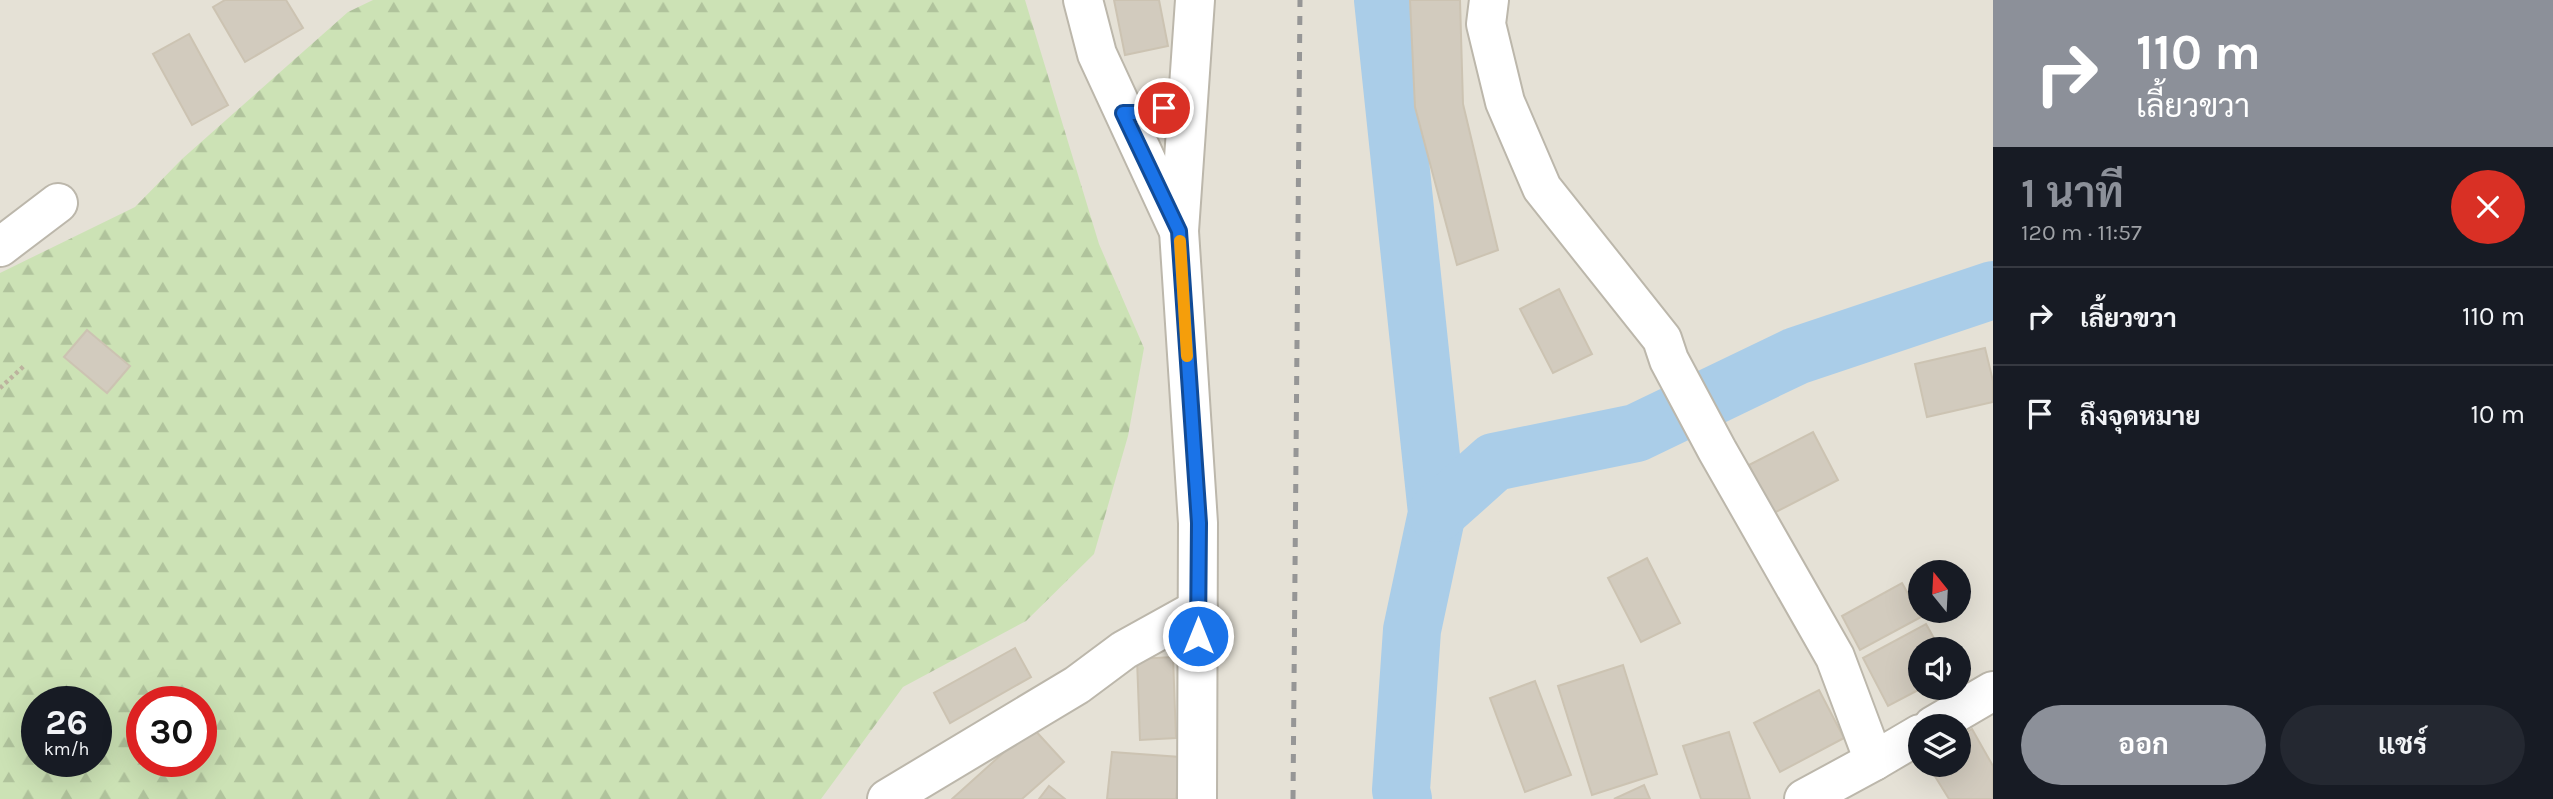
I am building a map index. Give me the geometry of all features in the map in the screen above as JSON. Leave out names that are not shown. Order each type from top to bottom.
[{"type":"street","points":[[1083,0],[1097,54],[1179,231]]},
{"type":"street","points":[[1195,0],[1179,231],[1199,523],[1197,799]]},
{"type":"street","points":[[1489,0],[1486,24],[1506,103],[1542,188],[1662,339],[1669,360],[1717,450],[1835,657],[1874,761]]},
{"type":"street","points":[[1123,113],[1144,113],[1164,108],[1189,89]]},
{"type":"street","points":[[0,247],[58,203]]},
{"type":"street","points":[[887,799],[1077,685],[1124,650],[1198,609]]},
{"type":"street","points":[[1954,714],[1993,691]]},
{"type":"street","points":[[1804,799],[1908,741]]},
{"type":"path","points":[[0,388],[24,366]]},
{"type":"shaded area","points":[[0,0],[1993,0],[1993,799],[0,799]]},
{"type":"green space","points":[[373,0],[1025,0],[1099,244],[1144,348],[1128,436],[1094,554],[1026,621],[903,687],[821,799],[0,799],[0,273],[135,207],[182,159],[348,12]]},
{"type":"building","points":[[225,0],[286,0],[303,28],[245,62],[213,7]]},
{"type":"building","points":[[1114,0],[1159,0],[1168,46],[1125,55]]},
{"type":"building","points":[[1410,0],[1460,0],[1463,104],[1498,250],[1457,265],[1415,107]]},
{"type":"building","points":[[189,34],[228,105],[192,125],[153,54]]},
{"type":"building","points":[[1559,289],[1592,354],[1553,373],[1520,309]]},
{"type":"building","points":[[87,330],[130,366],[107,393],[64,357]]},
{"type":"building","points":[[1985,348],[1993,381],[1993,402],[1927,417],[1915,364]]},
{"type":"building","points":[[1813,432],[1838,480],[1774,513],[1749,465]]},
{"type":"building","points":[[1647,558],[1680,623],[1641,642],[1608,578]]},
{"type":"building","points":[[1902,583],[1908,594],[1910,623],[1860,650],[1842,616]]},
{"type":"building","points":[[1926,624],[1933,637],[1908,637],[1908,695],[1888,706],[1863,658]]},
{"type":"building","points":[[1015,648],[1031,677],[950,723],[934,693]]},
{"type":"building","points":[[1173,657],[1176,738],[1140,740],[1137,659]]},
{"type":"building","points":[[1623,665],[1657,774],[1592,795],[1558,686]]},
{"type":"building","points":[[1535,681],[1571,775],[1525,792],[1490,698]]},
{"type":"building","points":[[1819,690],[1844,738],[1780,772],[1754,723]]},
{"type":"building","points":[[1032,727],[1064,762],[1022,799],[952,799]]},
{"type":"building","points":[[1971,730],[1993,766],[1993,799],[1949,799],[1935,777],[1971,777]]},
{"type":"building","points":[[1729,732],[1750,799],[1701,799],[1683,746]]},
{"type":"building","points":[[1112,752],[1180,757],[1176,799],[1107,799]]},
{"type":"building","points":[[1644,785],[1650,799],[1614,799]]},
{"type":"building","points":[[1049,786],[1065,799],[1039,799]]},
{"type":"waterway","points":[[1383,0],[1437,513],[1412,630],[1401,790],[1403,799]]},
{"type":"waterway","points":[[1437,513],[1494,462],[1636,433],[1796,356],[1993,290]]},
{"type":"railway","points":[[1293,799],[1300,0]]},
{"type":"slow traffic","points":[[1180,241],[1187,356]]},
{"type":"route","points":[[1164,108],[1144,113],[1123,113],[1179,231],[1199,523],[1198,636]]}]
